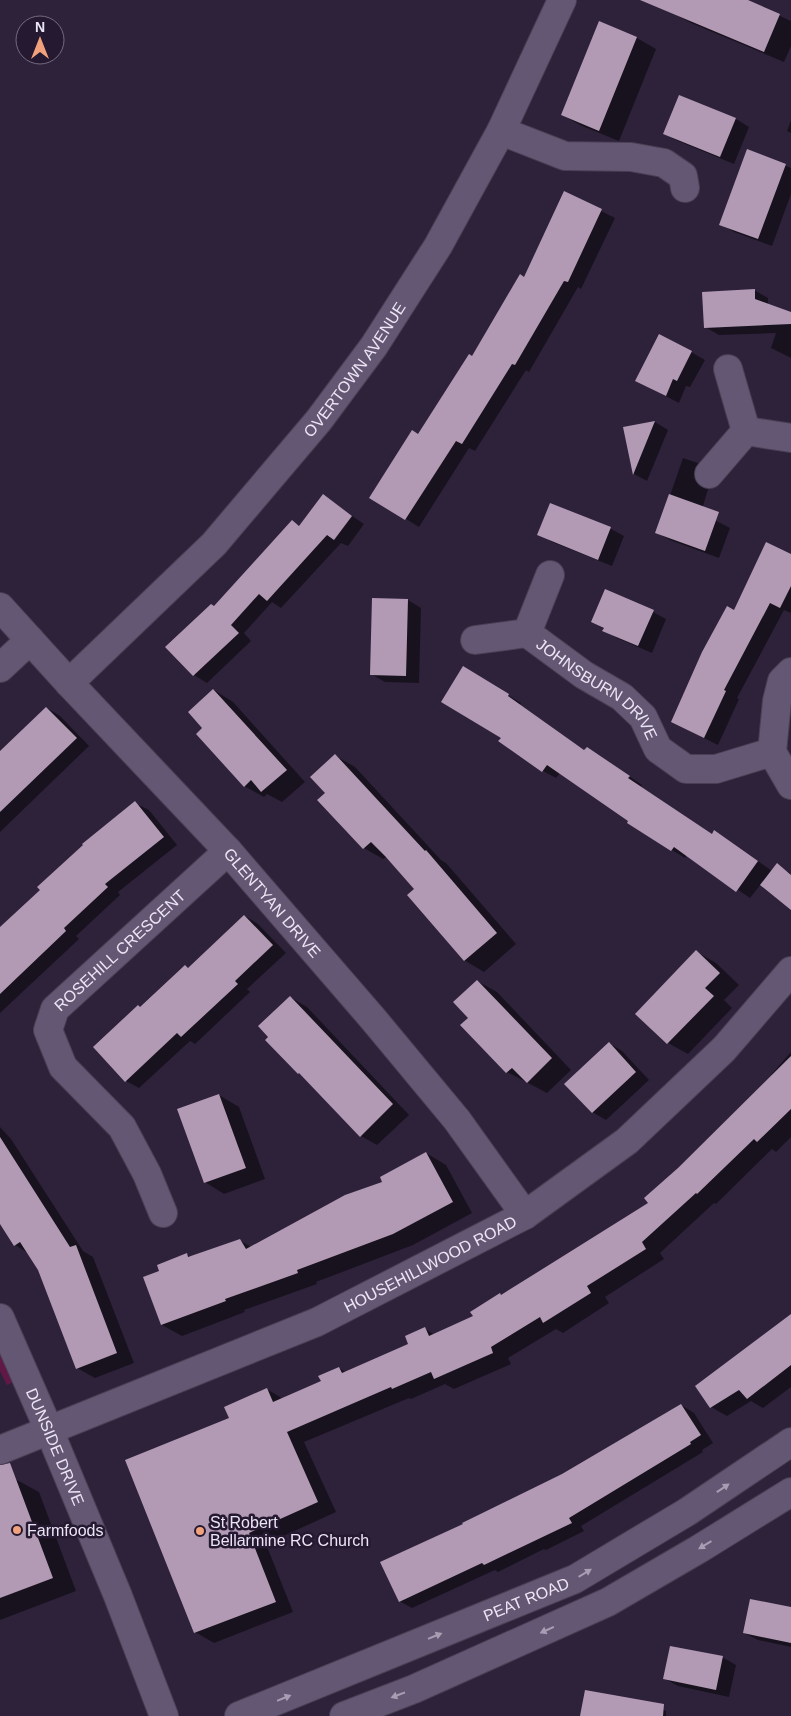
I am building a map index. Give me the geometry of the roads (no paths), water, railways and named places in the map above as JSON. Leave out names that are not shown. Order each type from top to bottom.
[{"type":"street","name":"OVERTOWN AVENUE","points":[[69,683],[214,544],[319,420],[374,346],[432,254],[501,131],[562,0]]},
{"type":"street","points":[[501,131],[566,156],[631,157],[664,163],[683,176],[685,188]]},
{"type":"street","points":[[728,368],[746,431]]},
{"type":"street","points":[[746,431],[791,438]]},
{"type":"street","points":[[709,474],[746,431]]},
{"type":"street","name":"JOHNSBURN DRIVE","points":[[527,633],[550,575]]},
{"type":"street","name":"GLENTYAN DRIVE","points":[[0,607],[69,683],[228,850],[368,1012],[457,1120],[525,1215]]},
{"type":"street","name":"JOHNSBURN DRIVE","points":[[475,640],[527,633],[584,676],[622,697],[644,717],[658,749],[686,769],[716,769],[772,752]]},
{"type":"street","points":[[0,668],[30,640]]},
{"type":"street","points":[[791,672],[782,681],[777,701],[772,752],[791,785]]},
{"type":"street","name":"ROSEHILL CRESCENT","points":[[163,1213],[147,1174],[122,1127],[63,1067],[48,1030],[55,1010],[228,850]]},
{"type":"street","name":"HOUSEHILLWOOD ROAD","points":[[0,1450],[317,1322],[525,1215],[627,1141],[724,1049],[791,972]]},
{"type":"street","name":"DUNSIDE DRIVE","points":[[0,1318],[118,1596],[164,1716]]},
{"type":"street","name":"PEAT ROAD","points":[[239,1716],[575,1579],[687,1512],[791,1442]]},
{"type":"street","points":[[344,1716],[414,1689],[608,1602],[791,1492]]},
{"type":"place","name":"Farmfoods","points":[[17,1530]]},
{"type":"place","name":"St Robert Bellarmine RC Church","points":[[200,1531]]}]
